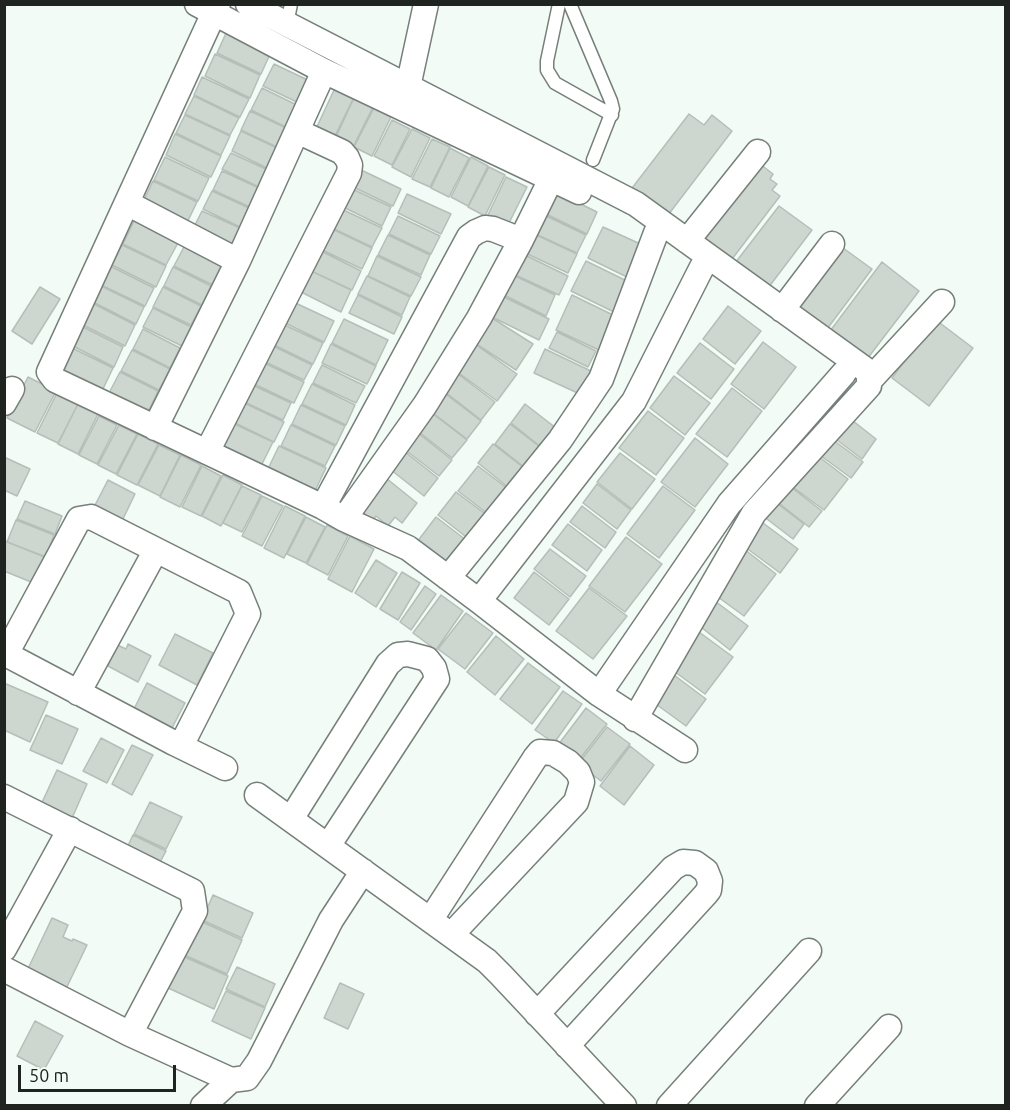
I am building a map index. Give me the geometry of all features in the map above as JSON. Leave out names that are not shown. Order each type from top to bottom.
[{"type":"street","points":[[248,4],[289,14],[408,87],[636,204],[866,370],[869,384]]},
{"type":"street","points":[[408,87],[426,4]]},
{"type":"street","points":[[685,750],[599,694],[408,548],[55,380],[49,372],[127,203],[210,8],[324,71],[620,212],[656,233],[844,373],[869,384]]},
{"type":"street","points":[[155,428],[238,261],[324,71]]},
{"type":"street","points":[[207,452],[349,173],[350,165],[342,152],[297,131]]},
{"type":"street","points":[[687,241],[758,152]]},
{"type":"street","points":[[333,513],[425,405],[479,318],[551,179]]},
{"type":"street","points":[[127,203],[238,261]]},
{"type":"street","points":[[333,513],[469,237],[485,228],[521,240]]},
{"type":"street","points":[[448,578],[560,440],[601,379],[656,233]]},
{"type":"street","points":[[782,309],[832,244]]},
{"type":"street","points":[[479,601],[634,401],[702,267]]},
{"type":"street","points":[[635,719],[754,513],[942,302]]},
{"type":"street","points":[[599,694],[735,495],[844,373]]},
{"type":"street","points":[[174,743],[184,740],[248,614],[239,592],[91,517],[79,519],[5,653],[78,693],[174,743],[225,768]]},
{"type":"street","points":[[78,693],[156,550]]},
{"type":"street","points":[[291,819],[388,664],[398,655],[408,654],[427,659],[434,668],[437,679],[328,846]]},
{"type":"street","points":[[431,919],[540,752],[553,753],[568,762],[578,772],[582,782],[576,802],[452,934]]},
{"type":"street","points":[[257,795],[452,934],[486,961],[624,1106]]},
{"type":"street","points":[[4,797],[192,891],[195,911],[130,1034]]},
{"type":"street","points":[[4,949],[70,830]]},
{"type":"street","points":[[537,1014],[673,868],[683,861],[695,863],[706,871],[710,881],[709,890],[567,1046]]},
{"type":"street","points":[[4,969],[130,1034],[231,1080],[247,1078],[259,1061],[331,920],[363,871]]},
{"type":"street","points":[[669,1106],[809,951]]},
{"type":"street","points":[[817,1106],[889,1027]]},
{"type":"street","points":[[203,1106],[231,1080]]},
{"type":"lane","points":[[559,4],[547,70],[555,83],[612,115]]},
{"type":"lane","points":[[570,4],[613,109],[594,160]]},
{"type":"building","points":[[227,31],[271,52],[261,74],[217,53]]},
{"type":"building","points":[[215,54],[260,75],[250,98],[205,76]]},
{"type":"building","points":[[274,64],[312,82],[301,104],[263,86]]},
{"type":"building","points":[[202,77],[249,99],[240,117],[194,95]]},
{"type":"building","points":[[262,88],[301,107],[290,129],[251,110]]},
{"type":"building","points":[[335,88],[354,97],[332,142],[314,133]]},
{"type":"building","points":[[194,96],[239,118],[230,135],[185,114]]},
{"type":"building","points":[[354,98],[373,107],[353,147],[335,139]]},
{"type":"building","points":[[374,108],[391,117],[372,156],[354,147]]},
{"type":"building","points":[[250,111],[288,129],[279,148],[241,130]]},
{"type":"building","points":[[689,114],[704,125],[712,115],[732,131],[665,219],[629,192]]},
{"type":"building","points":[[185,115],[230,136],[221,155],[176,133]]},
{"type":"building","points":[[392,120],[410,129],[392,165],[374,156]]},
{"type":"building","points":[[412,129],[430,138],[411,177],[392,167]]},
{"type":"building","points":[[241,131],[279,149],[269,169],[232,151]]},
{"type":"building","points":[[175,134],[221,156],[211,177],[166,155]]},
{"type":"building","points":[[432,139],[450,147],[430,187],[412,179]]},
{"type":"building","points":[[450,148],[469,158],[449,197],[431,188]]},
{"type":"building","points":[[231,153],[270,171],[261,188],[222,169]]},
{"type":"building","points":[[165,157],[209,178],[198,201],[154,180]]},
{"type":"building","points":[[471,157],[488,166],[468,206],[451,197]]},
{"type":"building","points":[[760,164],[773,174],[770,179],[777,184],[772,190],[780,196],[726,267],[698,246]]},
{"type":"building","points":[[489,167],[505,175],[485,216],[468,207]]},
{"type":"building","points":[[359,169],[401,189],[393,206],[351,186]]},
{"type":"building","points":[[222,171],[261,189],[252,208],[213,190]]},
{"type":"building","points":[[506,177],[527,187],[507,227],[487,217]]},
{"type":"building","points":[[153,181],[197,202],[184,229],[140,208]]},
{"type":"building","points":[[350,188],[391,207],[382,226],[341,206]]},
{"type":"building","points":[[552,190],[597,212],[587,234],[542,212]]},
{"type":"building","points":[[212,191],[251,209],[242,228],[203,209]]},
{"type":"building","points":[[407,194],[451,214],[441,234],[398,213]]},
{"type":"building","points":[[779,206],[812,230],[765,292],[732,267]]},
{"type":"building","points":[[339,208],[382,228],[372,247],[330,227]]},
{"type":"building","points":[[202,211],[240,228],[229,251],[191,233]]},
{"type":"building","points":[[540,213],[586,235],[577,253],[531,232]]},
{"type":"building","points":[[398,216],[440,236],[431,254],[389,234]]},
{"type":"building","points":[[135,219],[179,241],[166,265],[123,244]]},
{"type":"building","points":[[603,227],[647,247],[631,279],[588,258]]},
{"type":"building","points":[[330,228],[372,248],[362,269],[320,249]]},
{"type":"building","points":[[530,232],[577,254],[568,273],[521,251]]},
{"type":"building","points":[[388,235],[430,255],[421,275],[378,255]]},
{"type":"building","points":[[186,243],[224,262],[213,285],[174,266]]},
{"type":"building","points":[[122,245],[166,266],[156,287],[112,265]]},
{"type":"building","points":[[839,245],[872,269],[824,333],[791,309]]},
{"type":"building","points":[[319,250],[361,271],[352,290],[309,270]]},
{"type":"building","points":[[523,254],[568,276],[559,295],[513,274]]},
{"type":"building","points":[[377,256],[421,277],[411,296],[368,276]]},
{"type":"building","points":[[586,261],[629,282],[614,312],[571,291]]},
{"type":"building","points":[[882,262],[919,291],[864,363],[827,335]]},
{"type":"building","points":[[110,266],[154,288],[145,306],[101,285]]},
{"type":"building","points":[[173,267],[211,286],[202,305],[164,286]]},
{"type":"building","points":[[309,270],[351,290],[341,312],[299,291]]},
{"type":"building","points":[[511,274],[555,295],[546,316],[502,294]]},
{"type":"building","points":[[367,276],[410,297],[402,315],[358,294]]},
{"type":"building","points":[[101,286],[144,307],[136,324],[93,302]]},
{"type":"building","points":[[40,287],[60,299],[32,344],[12,331]]},
{"type":"building","points":[[163,287],[201,306],[191,325],[153,307]]},
{"type":"building","points":[[358,295],[402,317],[394,334],[349,313]]},
{"type":"building","points":[[500,295],[549,319],[539,340],[490,316]]},
{"type":"building","points":[[572,295],[615,316],[599,350],[556,330]]},
{"type":"building","points":[[289,300],[334,321],[324,342],[279,320]]},
{"type":"building","points":[[92,303],[135,325],[125,346],[81,324]]},
{"type":"building","points":[[728,306],[761,331],[735,364],[703,339]]},
{"type":"building","points":[[153,308],[191,327],[182,346],[143,327]]},
{"type":"building","points":[[492,318],[533,344],[516,370],[475,343]]},
{"type":"building","points":[[344,319],[388,340],[376,365],[332,343]]},
{"type":"building","points":[[936,320],[973,348],[929,406],[892,378]]},
{"type":"building","points":[[278,322],[323,343],[313,364],[268,342]]},
{"type":"building","points":[[81,326],[123,347],[114,367],[71,345]]},
{"type":"building","points":[[143,329],[180,348],[170,368],[133,349]]},
{"type":"building","points":[[557,332],[596,351],[588,367],[549,348]]},
{"type":"building","points":[[763,342],[796,367],[764,409],[731,384]]},
{"type":"building","points":[[700,343],[734,369],[711,399],[677,373]]},
{"type":"building","points":[[269,344],[312,365],[304,380],[261,360]]},
{"type":"building","points":[[331,344],[376,366],[367,384],[322,363]]},
{"type":"building","points":[[475,344],[517,374],[497,401],[456,371]]},
{"type":"building","points":[[70,347],[113,368],[102,391],[59,370]]},
{"type":"building","points":[[545,349],[593,372],[582,395],[534,373]]},
{"type":"building","points":[[132,350],[170,369],[159,390],[121,371]]},
{"type":"building","points":[[260,361],[304,382],[294,403],[250,382]]},
{"type":"building","points":[[322,365],[365,386],[356,403],[313,383]]},
{"type":"building","points":[[120,372],[158,391],[147,414],[108,395]]},
{"type":"building","points":[[458,374],[495,402],[481,420],[444,391]]},
{"type":"building","points":[[674,376],[710,403],[685,435],[650,408]]},
{"type":"building","points":[[28,377],[56,391],[35,432],[7,418]]},
{"type":"building","points":[[248,383],[291,403],[283,420],[240,400]]},
{"type":"building","points":[[312,384],[355,405],[346,425],[302,404]]},
{"type":"building","points":[[732,388],[762,411],[727,457],[696,434]]},
{"type":"building","points":[[443,392],[481,421],[467,439],[429,410]]},
{"type":"building","points":[[57,393],[78,404],[58,443],[37,433]]},
{"type":"building","points":[[238,400],[284,422],[274,442],[229,420]]},
{"type":"building","points":[[78,404],[98,414],[78,454],[58,444]]},
{"type":"building","points":[[525,404],[556,428],[541,447],[511,423]]},
{"type":"building","points":[[301,405],[345,426],[336,445],[292,424]]},
{"type":"building","points":[[428,410],[467,440],[452,458],[414,428]]},
{"type":"building","points":[[648,411],[684,438],[656,475],[619,448]]},
{"type":"building","points":[[99,416],[117,425],[97,464],[79,455]]},
{"type":"building","points":[[848,417],[876,439],[862,459],[833,437]]},
{"type":"building","points":[[228,421],[273,442],[260,468],[216,446]]},
{"type":"building","points":[[510,424],[540,447],[524,467],[495,444]]},
{"type":"building","points":[[119,425],[137,434],[116,474],[98,465]]},
{"type":"building","points":[[291,425],[335,446],[325,466],[281,446]]},
{"type":"building","points":[[413,429],[452,460],[439,476],[400,446]]},
{"type":"building","points":[[138,434],[158,444],[137,485],[117,475]]},
{"type":"building","points":[[829,437],[863,462],[851,478],[817,453]]},
{"type":"building","points":[[695,438],[728,464],[695,507],[661,482]]},
{"type":"building","points":[[493,444],[524,468],[509,488],[478,463]]},
{"type":"building","points":[[159,445],[180,455],[160,496],[138,485]]},
{"type":"building","points":[[279,446],[326,468],[313,495],[266,473]]},
{"type":"building","points":[[400,448],[438,478],[424,496],[386,466]]},
{"type":"building","points":[[620,453],[655,479],[632,509],[597,482]]},
{"type":"building","points":[[814,453],[848,479],[824,510],[790,485]]},
{"type":"building","points":[[181,455],[201,465],[180,507],[160,497]]},
{"type":"building","points":[[4,457],[30,469],[17,496],[4,490]]},
{"type":"building","points":[[202,466],[221,476],[201,516],[182,507]]},
{"type":"building","points":[[478,466],[508,489],[488,514],[458,491]]},
{"type":"building","points":[[381,474],[417,503],[402,523],[395,517],[388,526],[376,516],[373,520],[355,506]]},
{"type":"building","points":[[223,475],[242,485],[221,526],[202,516]]},
{"type":"building","points":[[108,480],[135,494],[121,523],[93,509]]},
{"type":"building","points":[[597,484],[631,510],[617,529],[583,503]]},
{"type":"building","points":[[787,484],[822,511],[809,527],[775,500]]},
{"type":"building","points":[[242,486],[261,495],[242,532],[223,523]]},
{"type":"building","points":[[663,486],[695,510],[659,558],[627,534]]},
{"type":"building","points":[[456,492],[488,516],[470,540],[438,515]]},
{"type":"building","points":[[262,496],[283,506],[262,546],[242,536]]},
{"type":"building","points":[[25,501],[62,516],[55,534],[17,519]]},
{"type":"building","points":[[774,501],[804,524],[793,539],[763,516]]},
{"type":"building","points":[[285,506],[305,516],[284,558],[264,548]]},
{"type":"building","points":[[582,506],[616,532],[605,548],[570,522]]},
{"type":"building","points":[[306,517],[325,527],[306,563],[287,554]]},
{"type":"building","points":[[436,517],[466,540],[447,565],[417,542]]},
{"type":"building","points":[[16,520],[54,535],[46,557],[7,542]]},
{"type":"building","points":[[763,523],[798,549],[780,573],[745,547]]},
{"type":"building","points":[[568,524],[602,550],[587,571],[552,545]]},
{"type":"building","points":[[327,525],[348,536],[328,575],[307,564]]},
{"type":"building","points":[[350,536],[374,549],[352,592],[328,579]]},
{"type":"building","points":[[626,537],[662,564],[625,612],[589,586]]},
{"type":"building","points":[[5,541],[47,558],[36,584],[4,571]]},
{"type":"building","points":[[550,549],[586,576],[570,597],[534,569]]},
{"type":"building","points":[[744,549],[776,574],[744,616],[711,592]]},
{"type":"building","points":[[376,560],[397,573],[376,607],[355,593]]},
{"type":"building","points":[[402,572],[420,583],[398,620],[380,609]]},
{"type":"building","points":[[534,572],[569,599],[549,625],[514,598]]},
{"type":"building","points":[[425,586],[436,594],[411,630],[400,622]]},
{"type":"building","points":[[589,588],[627,616],[593,659],[556,631]]},
{"type":"building","points":[[441,595],[463,611],[436,650],[413,633]]},
{"type":"building","points":[[715,601],[748,626],[730,650],[697,624]]},
{"type":"building","points":[[466,613],[493,633],[465,669],[438,649]]},
{"type":"building","points":[[699,632],[733,657],[705,694],[671,669]]},
{"type":"building","points":[[175,634],[213,653],[197,685],[159,665]]},
{"type":"building","points":[[496,636],[524,659],[495,695],[467,672]]},
{"type":"building","points":[[113,643],[126,649],[128,644],[151,656],[138,682],[108,666],[109,663],[104,661]]},
{"type":"building","points":[[528,663],[560,687],[532,724],[500,699]]},
{"type":"building","points":[[670,672],[706,699],[686,726],[649,699]]},
{"type":"building","points":[[4,683],[48,702],[30,742],[4,730]]},
{"type":"building","points":[[147,683],[185,703],[171,730],[133,711]]},
{"type":"building","points":[[563,691],[582,704],[554,743],[535,730]]},
{"type":"building","points":[[586,708],[607,724],[575,765],[555,749]]},
{"type":"building","points":[[46,715],[78,729],[62,764],[30,750]]},
{"type":"building","points":[[607,727],[630,744],[601,781],[578,764]]},
{"type":"building","points":[[101,738],[124,750],[107,783],[83,771]]},
{"type":"building","points":[[132,745],[153,755],[132,795],[112,784]]},
{"type":"building","points":[[630,746],[654,765],[624,805],[600,786]]},
{"type":"building","points":[[57,770],[87,784],[69,825],[38,811]]},
{"type":"building","points":[[150,802],[182,817],[166,849],[134,834]]},
{"type":"building","points":[[133,835],[166,851],[157,868],[125,852]]},
{"type":"building","points":[[213,895],[253,913],[242,938],[202,920]]},
{"type":"building","points":[[52,918],[68,925],[63,937],[87,945],[64,993],[25,975]]},
{"type":"building","points":[[198,920],[242,940],[227,974],[182,954]]},
{"type":"building","points":[[180,955],[228,976],[214,1009],[166,987]]},
{"type":"building","points":[[237,967],[275,984],[265,1007],[226,989]]},
{"type":"building","points":[[340,983],[364,994],[348,1029],[324,1018]]},
{"type":"building","points":[[226,991],[265,1008],[251,1039],[212,1021]]},
{"type":"building","points":[[35,1021],[63,1036],[44,1070],[17,1056]]}]
